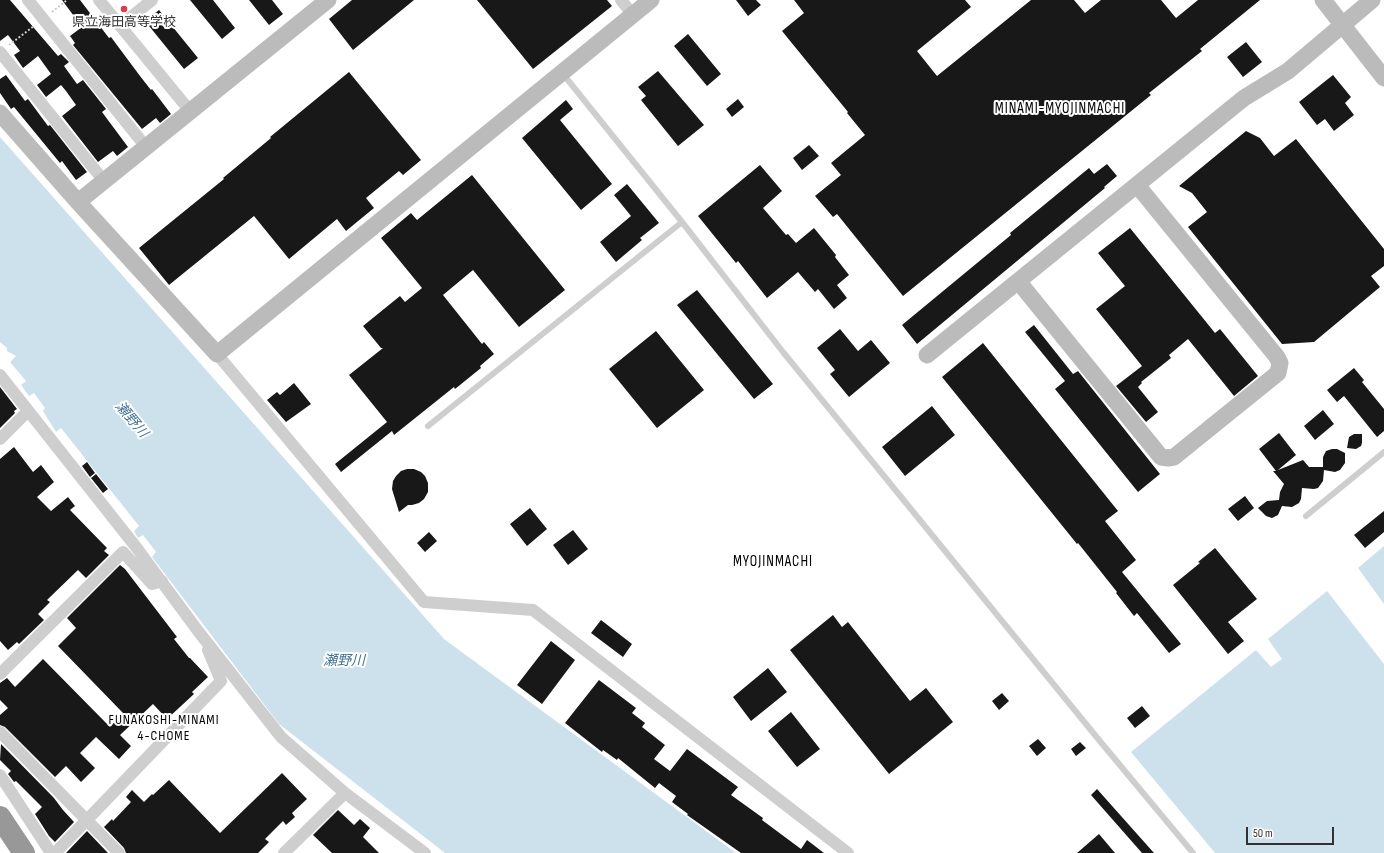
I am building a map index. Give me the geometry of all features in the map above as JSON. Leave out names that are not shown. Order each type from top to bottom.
[{"type":"highway","points":[[0,817],[24,853]]},
{"type":"highway","points":[[0,844],[6,853]]},
{"type":"street","points":[[28,0],[146,147]]},
{"type":"street","points":[[99,0],[190,111]]},
{"type":"street","points":[[120,26],[152,0]]},
{"type":"street","points":[[78,202],[328,0]]},
{"type":"street","points":[[621,0],[633,15]]},
{"type":"street","points":[[217,354],[651,0]]},
{"type":"street","points":[[1323,0],[1384,78]]},
{"type":"street","points":[[927,355],[1244,98],[1288,71],[1372,0]]},
{"type":"street","points":[[0,52],[104,181]]},
{"type":"street","points":[[0,113],[78,202],[217,354],[424,602],[534,610],[848,853]]},
{"type":"street","points":[[1018,281],[1161,457],[1174,457],[1278,373],[1280,363],[1277,357],[1136,185]]},
{"type":"street","points":[[0,375],[136,547],[281,737],[345,793],[425,853]]},
{"type":"street","points":[[0,439],[28,411]]},
{"type":"street","points":[[0,674],[123,552],[152,584],[162,581]]},
{"type":"street","points":[[55,853],[221,680],[198,630]]},
{"type":"street","points":[[0,732],[119,853]]},
{"type":"street","points":[[0,775],[51,853]]},
{"type":"street","points":[[284,853],[345,793]]},
{"type":"lane","points":[[562,73],[682,222],[788,358],[1094,734],[1193,853]]},
{"type":"lane","points":[[428,426],[682,222]]},
{"type":"lane","points":[[1306,516],[1384,452]]},
{"type":"water","name":"瀬野川","points":[[0,137],[444,639],[736,853],[445,853],[279,724],[152,557],[156,552],[143,535],[138,538],[134,531],[139,526],[61,428],[56,432],[43,411],[45,408],[34,393],[29,396],[21,385],[26,381],[10,362],[16,356],[7,351],[7,348],[0,342]]},
{"type":"water","points":[[1384,546],[1384,604],[1358,568]]},
{"type":"water","points":[[1327,591],[1384,664],[1384,853],[1215,853],[1131,752],[1256,650],[1271,667],[1282,659],[1268,639]]},
{"type":"building","points":[[0,0],[10,0],[58,56],[61,54],[69,62],[64,66],[77,84],[83,80],[106,109],[102,112],[128,147],[117,156],[113,151],[98,162],[62,116],[76,105],[66,91],[61,85],[46,97],[37,85],[51,74],[38,56],[23,68],[14,55],[20,51],[8,35],[0,41]]},
{"type":"building","points":[[62,0],[80,0],[171,114],[160,123],[156,118],[142,129],[73,45],[75,43],[70,36],[82,27]]},
{"type":"building","points":[[190,0],[213,0],[235,28],[222,39]]},
{"type":"building","points":[[249,0],[272,0],[283,14],[269,25]]},
{"type":"building","points":[[352,0],[414,0],[353,50],[329,19]]},
{"type":"building","points":[[477,0],[607,0],[612,6],[533,69]]},
{"type":"building","points":[[736,0],[756,0],[761,5],[748,16]]},
{"type":"building","points":[[794,0],[965,0],[971,7],[917,51],[937,76],[1031,0],[1074,0],[1085,13],[1101,0],[1161,0],[1176,18],[1198,0],[1260,0],[1200,49],[1202,51],[1149,93],[1151,95],[903,296],[837,214],[833,217],[815,196],[841,175],[831,163],[865,135],[782,31],[804,13]]},
{"type":"building","points":[[159,10],[198,58],[184,69],[145,21]]},
{"type":"building","points":[[688,34],[721,74],[707,86],[674,46]]},
{"type":"building","points":[[1246,42],[1262,62],[1243,77],[1227,57]]},
{"type":"building","points":[[658,71],[704,125],[678,146],[641,100],[646,96],[638,87]]},
{"type":"building","points":[[349,72],[421,160],[403,175],[399,171],[366,198],[374,208],[346,231],[337,219],[289,259],[254,216],[169,285],[139,248],[224,179],[223,178],[271,138],[270,137]]},
{"type":"building","points":[[6,75],[25,101],[28,99],[48,126],[50,125],[87,172],[76,180],[62,161],[60,163],[14,107],[11,109],[0,93],[0,79]]},
{"type":"building","points":[[1333,75],[1351,97],[1345,103],[1354,115],[1334,131],[1325,119],[1317,125],[1299,102]]},
{"type":"building","points":[[738,99],[744,107],[732,117],[726,109]]},
{"type":"building","points":[[566,100],[573,109],[560,120],[612,184],[581,210],[522,138]]},
{"type":"building","points":[[1246,131],[1260,138],[1274,156],[1296,139],[1384,249],[1384,266],[1371,276],[1380,287],[1314,342],[1282,344],[1188,227],[1207,212],[1192,193],[1179,186]]},
{"type":"building","points":[[809,145],[819,156],[802,170],[793,158]]},
{"type":"building","points":[[1107,164],[1117,176],[1104,187],[1105,188],[917,344],[902,325],[1089,168],[1094,174]]},
{"type":"building","points":[[760,165],[782,191],[763,208],[786,235],[788,234],[796,243],[814,228],[836,255],[835,257],[849,275],[837,285],[847,298],[834,309],[818,289],[815,292],[798,272],[767,298],[738,261],[736,263],[698,216]]},
{"type":"building","points":[[472,175],[565,290],[519,327],[473,270],[443,295],[482,344],[484,342],[494,354],[480,366],[481,368],[455,389],[454,387],[394,435],[392,431],[341,472],[335,464],[387,422],[349,375],[383,348],[381,348],[363,326],[400,296],[405,302],[422,288],[381,238],[411,213],[417,220]]},
{"type":"building","points":[[627,184],[659,223],[640,238],[642,240],[616,262],[600,242],[631,216],[614,195]]},
{"type":"building","points":[[1130,228],[1215,333],[1220,329],[1258,376],[1234,396],[1188,339],[1169,355],[1171,358],[1141,382],[1142,383],[1138,387],[1158,412],[1146,422],[1116,386],[1142,366],[1096,309],[1125,286],[1098,253]]},
{"type":"building","points":[[697,290],[773,384],[754,399],[677,305]]},
{"type":"building","points":[[1034,325],[1073,374],[1078,371],[1160,474],[1138,492],[1055,389],[1065,381],[1025,332]]},
{"type":"building","points":[[840,329],[858,351],[871,340],[890,363],[849,397],[830,374],[835,370],[817,348]]},
{"type":"building","points":[[656,331],[704,390],[657,428],[609,369]]},
{"type":"building","points":[[983,343],[1118,511],[1105,521],[1136,560],[1122,572],[1181,644],[1169,653],[1137,613],[1134,616],[1078,543],[1077,544],[942,377]]},
{"type":"building","points":[[1354,368],[1364,380],[1362,382],[1384,409],[1384,431],[1377,437],[1344,396],[1337,402],[1327,390]]},
{"type":"building","points":[[294,383],[311,404],[286,422],[267,400],[277,392],[280,395]]},
{"type":"building","points":[[0,387],[17,409],[0,428]]},
{"type":"building","points":[[932,406],[955,435],[905,476],[882,447]]},
{"type":"building","points":[[1323,410],[1334,424],[1315,440],[1304,426]]},
{"type":"building","points":[[1279,433],[1296,455],[1278,470],[1303,460],[1309,467],[1323,467],[1323,457],[1326,451],[1332,449],[1337,449],[1345,453],[1345,463],[1340,470],[1335,472],[1324,470],[1323,481],[1318,488],[1302,488],[1299,503],[1292,507],[1282,506],[1278,515],[1272,518],[1266,516],[1258,508],[1267,501],[1279,500],[1280,492],[1284,484],[1273,471],[1276,471],[1259,449]]},
{"type":"building","points":[[1354,434],[1362,434],[1361,446],[1356,449],[1347,448],[1349,437]]},
{"type":"building","points":[[14,447],[33,472],[41,465],[54,482],[37,497],[51,511],[68,497],[75,506],[70,510],[107,548],[104,551],[109,555],[86,578],[78,570],[47,600],[50,602],[38,614],[44,620],[19,644],[17,642],[8,650],[0,641],[0,459]]},
{"type":"building","points":[[87,462],[95,473],[90,477],[82,466]]},
{"type":"building","points":[[414,469],[421,472],[425,476],[428,483],[428,492],[424,499],[419,503],[408,505],[399,512],[392,489],[393,481],[401,471]]},
{"type":"building","points":[[96,474],[108,489],[103,493],[91,478]]},
{"type":"building","points":[[1245,496],[1254,508],[1238,521],[1228,509]]},
{"type":"building","points":[[530,508],[547,529],[527,546],[510,524]]},
{"type":"building","points":[[1384,511],[1384,532],[1365,548],[1354,535]]},
{"type":"building","points":[[573,530],[588,549],[568,565],[553,545]]},
{"type":"building","points":[[429,532],[437,541],[425,552],[417,543]]},
{"type":"building","points":[[1215,548],[1257,599],[1228,622],[1244,641],[1228,654],[1173,585],[1200,563],[1198,562]]},
{"type":"building","points":[[120,565],[125,569],[177,637],[174,639],[189,658],[208,677],[192,692],[194,694],[167,719],[153,704],[120,735],[131,746],[119,759],[96,737],[80,753],[95,768],[81,782],[66,766],[55,777],[5,727],[0,725],[0,715],[8,708],[0,700],[0,683],[7,678],[15,687],[43,659],[110,727],[123,713],[58,646],[76,628],[67,618]]},
{"type":"building","points":[[833,615],[842,627],[848,622],[910,701],[926,688],[953,722],[889,774],[790,650]]},
{"type":"building","points":[[601,620],[632,644],[623,657],[591,633]]},
{"type":"building","points":[[551,641],[575,660],[542,704],[517,685]]},
{"type":"building","points":[[768,668],[787,692],[751,721],[733,697]]},
{"type":"building","points":[[599,680],[636,708],[632,713],[645,723],[642,727],[665,745],[654,759],[670,771],[687,749],[738,787],[731,795],[763,818],[762,820],[801,849],[807,840],[824,853],[741,853],[687,815],[688,814],[672,802],[676,796],[659,783],[655,788],[618,758],[617,760],[603,750],[602,752],[565,723]]},
{"type":"building","points":[[1002,693],[1009,701],[999,710],[992,701]]},
{"type":"building","points":[[1142,706],[1150,716],[1135,728],[1127,718]]},
{"type":"building","points":[[791,712],[820,749],[797,767],[768,731]]},
{"type":"building","points":[[1038,739],[1046,748],[1037,756],[1029,746]]},
{"type":"building","points":[[1080,742],[1086,748],[1076,756],[1071,749]]},
{"type":"building","points":[[1,744],[54,798],[74,822],[55,842],[49,836],[35,814],[42,807],[16,781],[14,782],[8,774],[11,771],[0,760]]},
{"type":"building","points":[[282,773],[307,799],[292,813],[295,817],[286,825],[283,821],[265,839],[269,842],[258,853],[126,853],[124,848],[104,827],[112,819],[113,821],[131,802],[126,797],[132,790],[144,802],[169,780],[220,833]]},
{"type":"building","points":[[1097,789],[1154,853],[1142,853],[1091,795]]},
{"type":"building","points":[[338,810],[354,825],[360,819],[370,828],[363,837],[379,853],[332,853],[313,835]]},
{"type":"building","points":[[87,831],[108,853],[66,853]]},
{"type":"building","points":[[1099,834],[1115,853],[1077,853]]},
{"type":"place","name":"県立海田高等学校","points":[[124,9]]},
{"type":"district","name":"MINAMI-MYOJINMACHI","points":[[1060,109]]},
{"type":"district","name":"MYOJINMACHI","points":[[773,562]]},
{"type":"district","name":"FUNAKOSHI-MINAMI 4-CHOME","points":[[164,728]]}]
